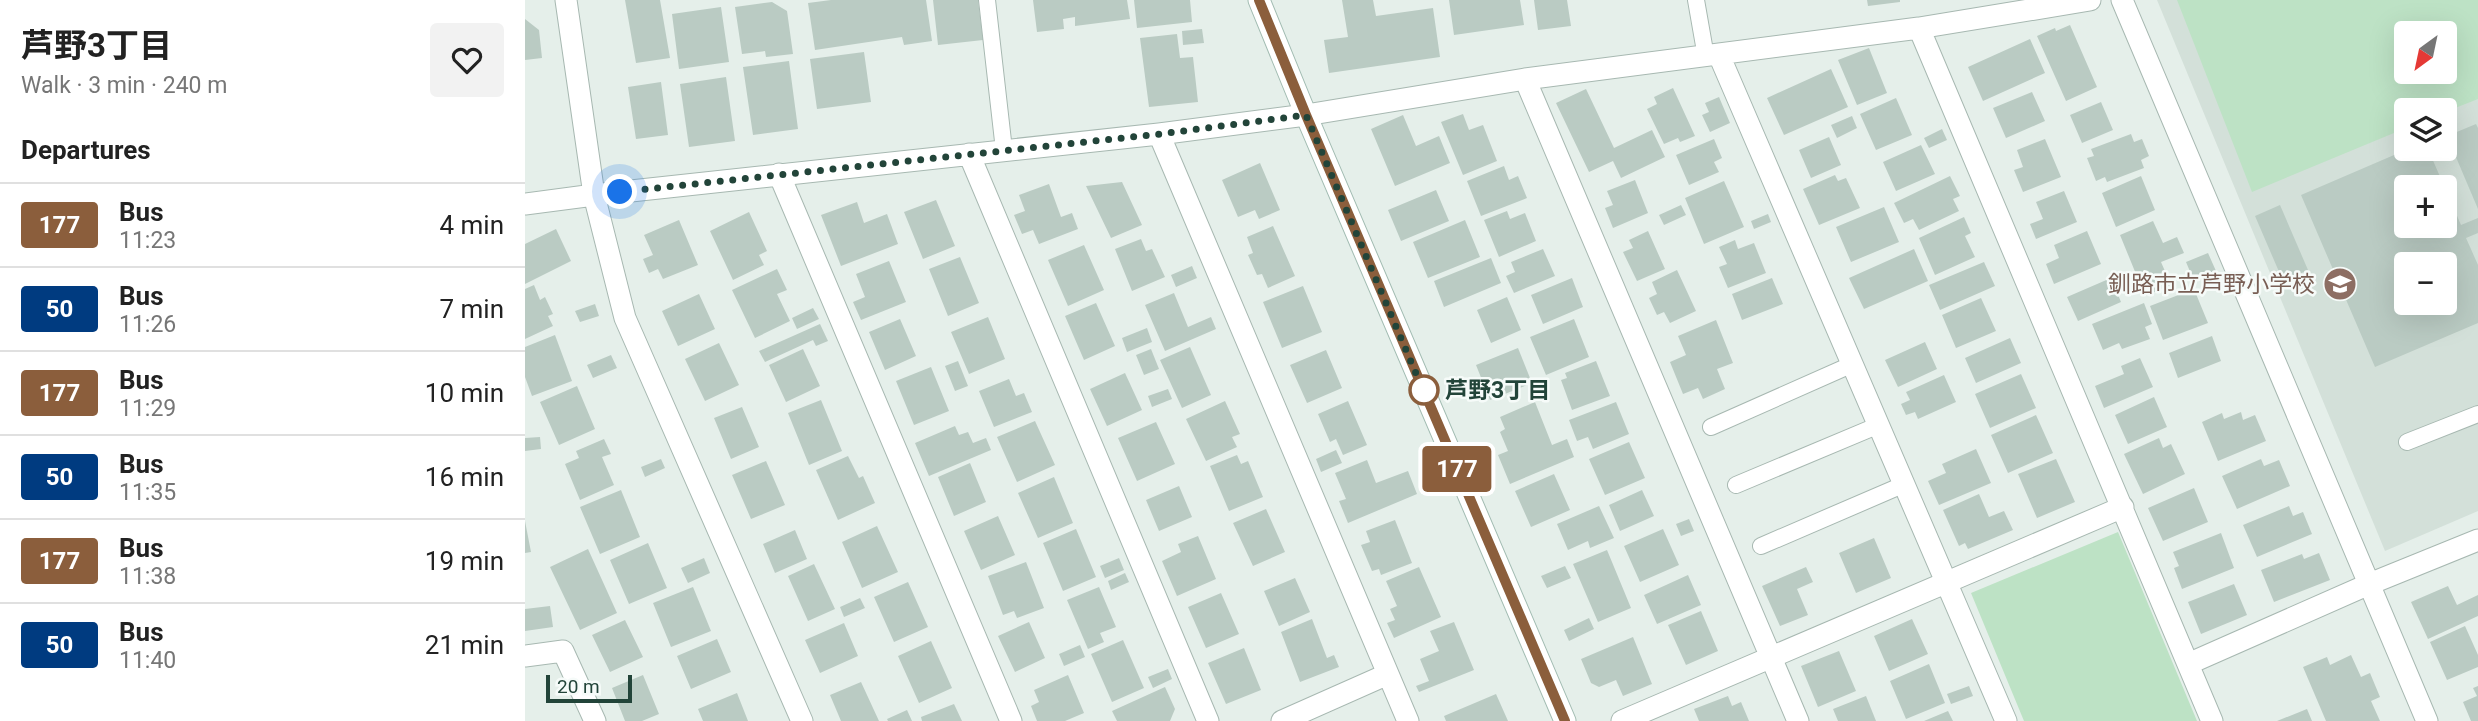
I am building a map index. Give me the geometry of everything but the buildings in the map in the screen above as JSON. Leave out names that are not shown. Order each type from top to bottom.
[{"type":"street","points":[[566,0],[594,194],[625,318],[802,721]]},
{"type":"street","points":[[1259,0],[1565,721]]},
{"type":"street","points":[[525,204],[594,194],[1160,134],[1306,115],[1525,79],[1919,28],[2090,0]]},
{"type":"street","points":[[2122,0],[2367,585],[2427,721]]},
{"type":"street","points":[[1919,28],[2212,721]]},
{"type":"street","points":[[1712,56],[1853,364],[2006,721]]},
{"type":"street","points":[[1525,79],[1797,721]]},
{"type":"street","points":[[1160,134],[1408,721]]},
{"type":"street","points":[[969,154],[1209,721]]},
{"type":"street","points":[[779,174],[1011,721]]},
{"type":"street","points":[[1622,721],[2123,507]]},
{"type":"street","points":[[2188,664],[2367,585],[2478,540]]},
{"type":"street","points":[[525,656],[563,651],[595,721]]},
{"type":"street","points":[[1282,721],[1388,674]]},
{"type":"lane","points":[[987,0],[1004,150]]},
{"type":"lane","points":[[1696,0],[1712,56]]},
{"type":"lane","points":[[1711,428],[1853,364]]},
{"type":"lane","points":[[2407,442],[2478,414]]},
{"type":"lane","points":[[1736,485],[1879,425]]},
{"type":"lane","points":[[1761,546],[1905,484]]},
{"type":"shaded area","name":"釧路市立芦野小学校","points":[[2157,0],[2478,0],[2478,511],[2385,551]]},
{"type":"green space","points":[[2177,0],[2478,0],[2478,99],[2457,107],[2457,98],[2394,98],[2394,133],[2252,192]]},
{"type":"green space","points":[[2118,532],[2197,721],[2024,721],[1971,593]]},
{"type":"bus line","name":"177","points":[[1259,0],[1565,721]]},
{"type":"place","name":"釧路市立芦野小学校","points":[[2340,284]]},
{"type":"place","name":"芦野3丁目","points":[[1424,390]]},
{"type":"route","points":[[620,192],[1160,134],[1306,115],[1426,397],[1424,390]]}]
